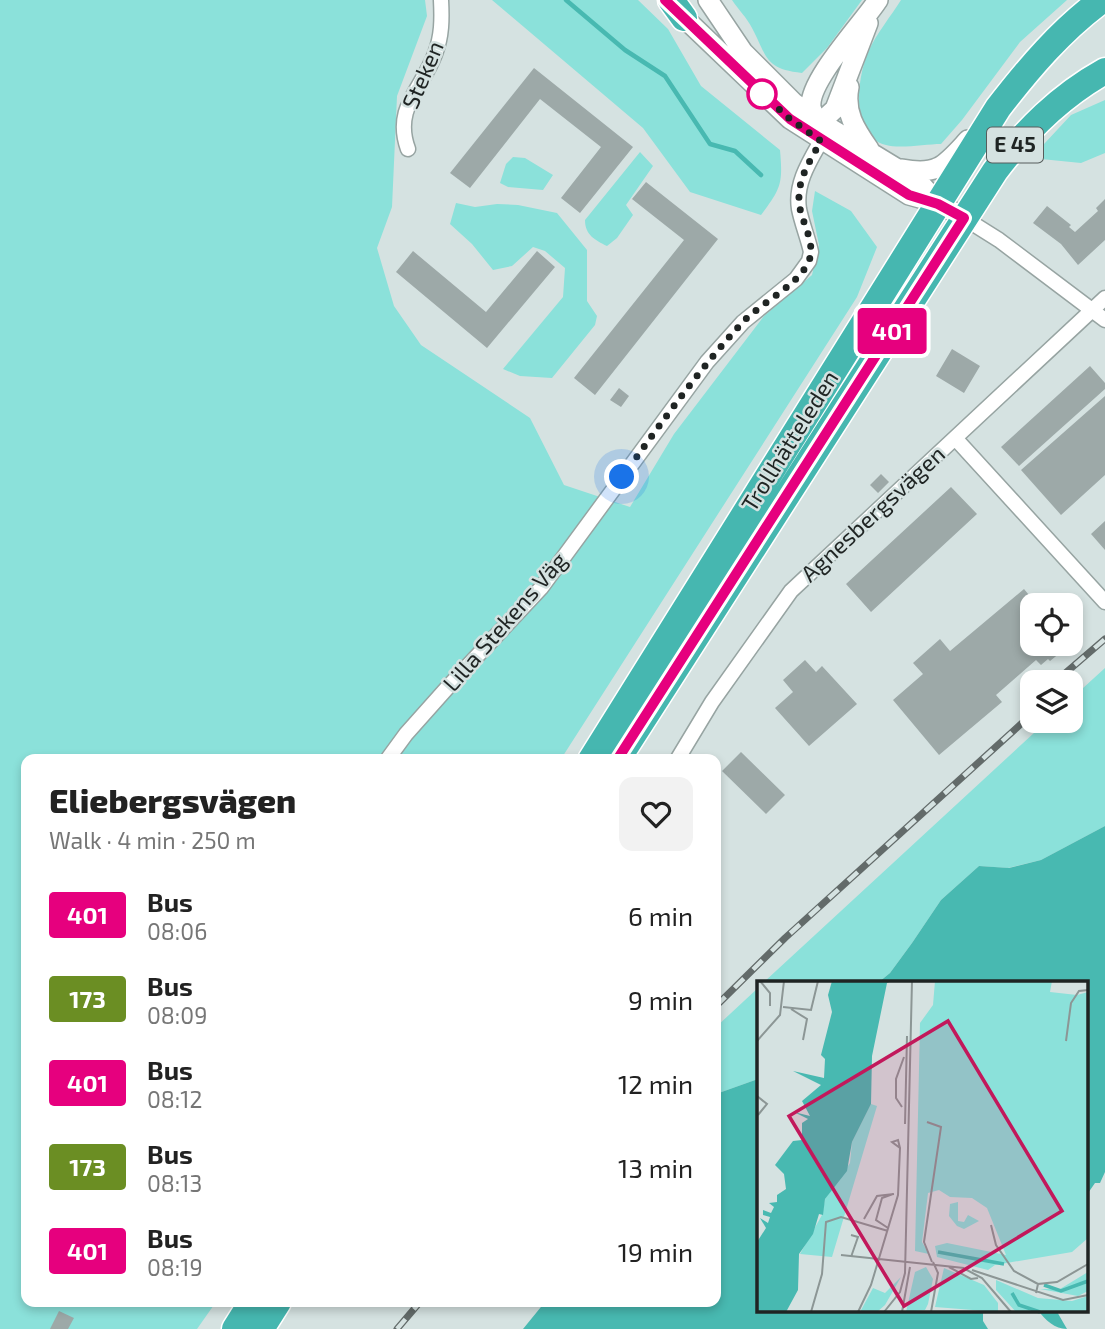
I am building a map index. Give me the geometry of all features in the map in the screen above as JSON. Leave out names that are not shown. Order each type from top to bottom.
[{"type":"highway","name":"Trollhätteleden","points":[[595,754],[998,108],[1030,67],[1063,33],[1102,0]]},
{"type":"highway","name":"Trollhätteleden","points":[[621,754],[995,170],[1031,128],[1070,93],[1105,71]]},
{"type":"highway","points":[[235,1329],[249,1307]]},
{"type":"highway","points":[[261,1329],[275,1307]]},
{"type":"street","name":"Steken","points":[[408,149],[404,138],[405,113],[439,44],[441,0]]},
{"type":"street","points":[[665,0],[790,119],[909,195],[938,204],[999,240],[1105,320]]},
{"type":"street","points":[[708,0],[730,34],[758,69],[794,103],[919,182],[938,204]]},
{"type":"street","points":[[821,141],[817,120],[811,108],[815,88],[877,1]]},
{"type":"street","points":[[817,120],[824,119],[835,108],[877,1]]},
{"type":"street","points":[[856,56],[847,98],[848,110],[855,129],[874,155]]},
{"type":"street","points":[[894,167],[925,173],[935,170],[945,164],[998,108]]},
{"type":"street","name":"Lilla Stekens Väg","points":[[391,754],[447,688],[541,587],[707,362],[743,321],[803,271],[811,252],[800,210],[800,185],[821,141]]},
{"type":"street","name":"Agnesbergsvägen","points":[[681,754],[712,702],[791,591],[1105,298]]},
{"type":"street","points":[[955,438],[1105,602]]},
{"type":"shaded area","points":[[0,0],[425,0],[427,16],[397,96],[392,207],[377,248],[394,306],[421,345],[530,418],[564,485],[630,507],[674,434],[764,316],[812,275],[819,245],[812,211],[815,191],[851,211],[877,247],[857,297],[564,754],[21,754],[21,1307],[212,1307],[197,1329],[0,1329]]},
{"type":"shaded area","points":[[492,0],[638,0],[668,29],[701,86],[780,150],[779,185],[761,215],[690,192],[643,128]]},
{"type":"shaded area","points":[[732,0],[862,0],[827,48],[802,73],[780,68],[768,60],[750,24]]},
{"type":"shaded area","points":[[901,0],[1067,0],[1020,42],[941,144],[898,147],[874,140],[866,130],[861,118],[859,89],[869,50]]},
{"type":"shaded area","points":[[1105,100],[1105,153],[1081,163],[1031,158],[1071,115]]},
{"type":"shaded area","points":[[640,152],[653,166],[626,205],[633,215],[617,238],[607,246],[589,233],[585,220]]},
{"type":"shaded area","points":[[513,157],[525,158],[553,175],[543,190],[508,187],[500,183],[506,164]]},
{"type":"shaded area","points":[[456,203],[475,207],[518,205],[557,213],[587,250],[587,301],[597,316],[595,325],[552,378],[520,376],[503,369],[563,297],[565,268],[545,251],[533,247],[512,266],[493,270],[472,244],[450,224]]},
{"type":"shaded area","points":[[1105,668],[1105,826],[1041,860],[1008,868],[979,866],[941,900],[890,973],[880,981],[765,981],[1034,733],[1083,733],[1083,688]]},
{"type":"shaded area","points":[[1105,826],[1105,1172],[1100,1183],[1095,1183],[1088,1193],[1088,981],[880,981],[890,973],[941,900],[979,866],[1009,868],[1041,860]]},
{"type":"shaded area","points":[[757,989],[757,1079],[721,1092],[721,1022]]},
{"type":"shaded area","points":[[757,1079],[757,1312],[983,1312],[983,1321],[988,1329],[523,1329],[541,1307],[721,1307],[721,1092]]},
{"type":"shaded area","points":[[1040,1312],[1057,1312],[1067,1329],[1058,1327]]},
{"type":"building","points":[[534,68],[633,147],[580,213],[561,198],[601,147],[540,99],[470,188],[450,173]]},
{"type":"building","points":[[646,182],[718,239],[595,395],[574,378],[684,240],[632,199]]},
{"type":"building","points":[[1105,199],[1105,240],[1078,265],[1061,244],[1033,223],[1047,206],[1071,225],[1069,227],[1075,232],[1098,211],[1096,208]]},
{"type":"building","points":[[413,251],[486,312],[537,251],[555,267],[487,348],[396,272]]},
{"type":"building","points":[[952,349],[980,366],[964,393],[936,376]]},
{"type":"building","points":[[1090,366],[1105,383],[1105,389],[1019,466],[1001,447]]},
{"type":"building","points":[[619,388],[629,396],[621,407],[610,400]]},
{"type":"building","points":[[1105,396],[1105,475],[1061,515],[1021,470]]},
{"type":"building","points":[[881,474],[889,482],[878,493],[870,485]]},
{"type":"building","points":[[951,487],[977,514],[871,612],[846,584]]},
{"type":"building","points":[[1105,521],[1105,550],[1091,534]]},
{"type":"building","points":[[1024,589],[1027,593],[1020,593],[1020,656],[1056,656],[1041,665],[1036,660],[1025,670],[1020,670],[1020,674],[996,695],[1002,702],[939,755],[893,700],[923,674],[913,663],[940,639],[950,651]]},
{"type":"building","points":[[805,660],[816,672],[822,666],[857,704],[809,746],[775,708],[793,692],[783,680]]},
{"type":"building","points":[[741,752],[785,795],[766,814],[722,771]]},
{"type":"building","points":[[59,1311],[74,1318],[68,1329],[50,1329]]},
{"type":"waterway","points":[[566,0],[625,50],[665,76],[710,144],[735,151],[761,175]]},
{"type":"railway","points":[[1069,670],[1105,639]]},
{"type":"railway","points":[[721,1001],[785,938],[1020,725]]},
{"type":"railway","points":[[397,1329],[416,1307]]},
{"type":"bus line","name":"401","points":[[621,754],[964,218],[938,204],[909,195],[790,119],[665,0]]},
{"type":"route","points":[[622,477],[707,362],[743,321],[796,279],[809,261],[811,252],[800,210],[800,185],[821,141],[790,119],[762,94]]}]
